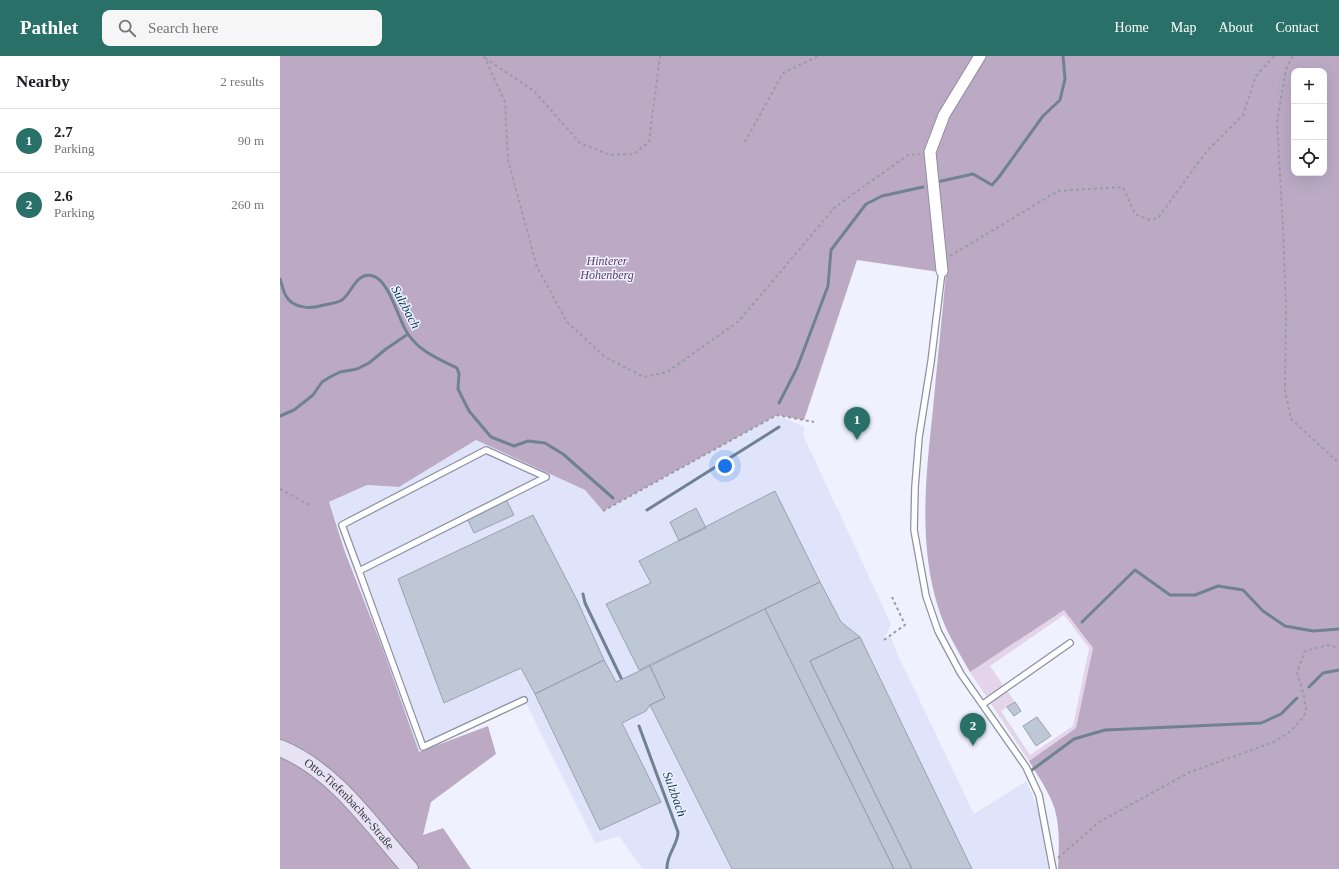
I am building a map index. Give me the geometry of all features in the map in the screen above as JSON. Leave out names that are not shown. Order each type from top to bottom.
[{"type":"street","points":[[942,266],[930,152],[944,115],[980,56]]},
{"type":"street","name":"Otto-Tiefenbacher-Straße","points":[[280,748],[315,768],[329,780],[357,807],[410,869]]},
{"type":"lane","points":[[942,266],[931,362],[919,437],[915,487],[914,530],[926,596],[938,631],[961,674],[1026,767],[1039,794],[1053,866]]},
{"type":"lane","points":[[359,570],[546,477],[486,450],[342,526],[423,747],[524,700]]},
{"type":"lane","points":[[983,704],[1070,643]]},
{"type":"path","points":[[484,57],[534,91],[580,143],[610,155],[634,154],[648,142],[660,56]]},
{"type":"path","points":[[745,142],[784,73],[818,56]]},
{"type":"path","points":[[942,266],[1058,192],[1123,187],[1135,214],[1150,220],[1158,218],[1206,152],[1243,115],[1256,76],[1274,56]]},
{"type":"path","points":[[1293,56],[1286,70],[1277,122],[1286,306],[1285,391],[1291,419],[1339,463]]},
{"type":"path","points":[[484,57],[505,102],[508,160],[537,268],[567,322],[605,357],[644,377],[667,372],[739,321],[835,207],[908,155],[930,152]]},
{"type":"path","points":[[603,511],[778,415],[814,422]]},
{"type":"path","points":[[280,489],[311,506]]},
{"type":"path","points":[[884,640],[905,625],[892,598]]},
{"type":"path","points":[[1053,866],[1099,822],[1190,772],[1274,742],[1291,731],[1304,716],[1306,709],[1297,672],[1305,651],[1328,645],[1339,648]]},
{"type":"shaded area","points":[[777,415],[805,427],[803,435],[891,624],[884,639],[890,635],[897,653],[974,814],[1027,781],[1042,822],[1049,869],[643,869],[619,836],[595,843],[525,701],[419,753],[329,502],[367,485],[399,487],[476,440],[585,490],[603,511]]},
{"type":"shaded area","points":[[1064,609],[1093,648],[1076,728],[1029,761],[970,672]],"holes":[[[1064,615],[1089,648],[1073,726],[1030,755],[1001,711],[1015,702],[990,666]]]},
{"type":"green space","name":"Hinterer Hohenberg","points":[[280,56],[1339,56],[1339,869],[1058,869],[1059,847],[1057,817],[1047,791],[1029,761],[1076,728],[1093,648],[1064,610],[970,672],[948,632],[938,607],[932,583],[926,533],[926,483],[946,273],[857,260],[804,420],[777,415],[603,511],[585,490],[476,440],[399,487],[367,485],[329,502],[345,552],[382,647],[419,752],[488,726],[496,754],[431,802],[423,835],[443,828],[471,869],[280,869]]},
{"type":"building","points":[[775,491],[820,582],[639,670],[606,604],[651,583],[639,561]]},
{"type":"building","points":[[505,497],[514,515],[474,533],[466,516]]},
{"type":"building","points":[[696,508],[706,528],[679,541],[670,522]]},
{"type":"building","points":[[533,515],[577,600],[604,660],[535,694],[521,668],[444,703],[398,579]]},
{"type":"building","points":[[820,582],[841,622],[860,637],[810,661],[912,869],[894,869],[765,609]]},
{"type":"building","points":[[765,609],[894,869],[732,869],[650,705],[665,698],[650,666]]},
{"type":"building","points":[[860,637],[972,869],[912,869],[810,661]]},
{"type":"building","points":[[604,660],[616,682],[650,666],[665,698],[650,705],[646,711],[622,723],[661,802],[600,830],[535,694]]},
{"type":"building","points":[[1015,702],[1021,711],[1014,716],[1007,707]]},
{"type":"building","points":[[1037,717],[1051,736],[1036,746],[1023,726]]},
{"type":"waterway","points":[[937,182],[973,174],[992,185],[1043,116],[1060,100],[1065,79],[1063,56]]},
{"type":"waterway","points":[[779,403],[797,368],[828,286],[831,250],[866,204],[882,196],[923,187]]},
{"type":"waterway","name":"Sulzbach","points":[[280,279],[285,294],[289,300],[298,306],[303,307],[314,307],[335,303],[342,300],[346,297],[358,280],[367,275],[379,279],[389,293],[404,328],[418,346],[457,368],[459,374],[458,389],[469,411],[491,437],[514,446],[528,441],[545,443],[563,454],[613,498]]},
{"type":"waterway","points":[[280,416],[294,410],[313,395],[322,382],[340,372],[357,369],[369,363],[408,334]]},
{"type":"waterway","points":[[647,510],[779,427]]},
{"type":"waterway","points":[[1082,622],[1135,570],[1170,595],[1195,595],[1218,586],[1243,590],[1263,611],[1285,626],[1313,631],[1339,629]]},
{"type":"waterway","name":"Sulzbach","points":[[583,594],[585,603],[623,682]]},
{"type":"waterway","points":[[1309,687],[1323,673],[1339,670]]},
{"type":"waterway","points":[[1032,770],[1074,739],[1105,730],[1261,723],[1281,714],[1297,698]]},
{"type":"waterway","name":"Sulzbach","points":[[639,726],[678,832],[676,841],[668,859],[667,869]]},
{"type":"place","name":"2.7","points":[[857,440]]},
{"type":"place","name":"2.6","points":[[973,746]]}]
